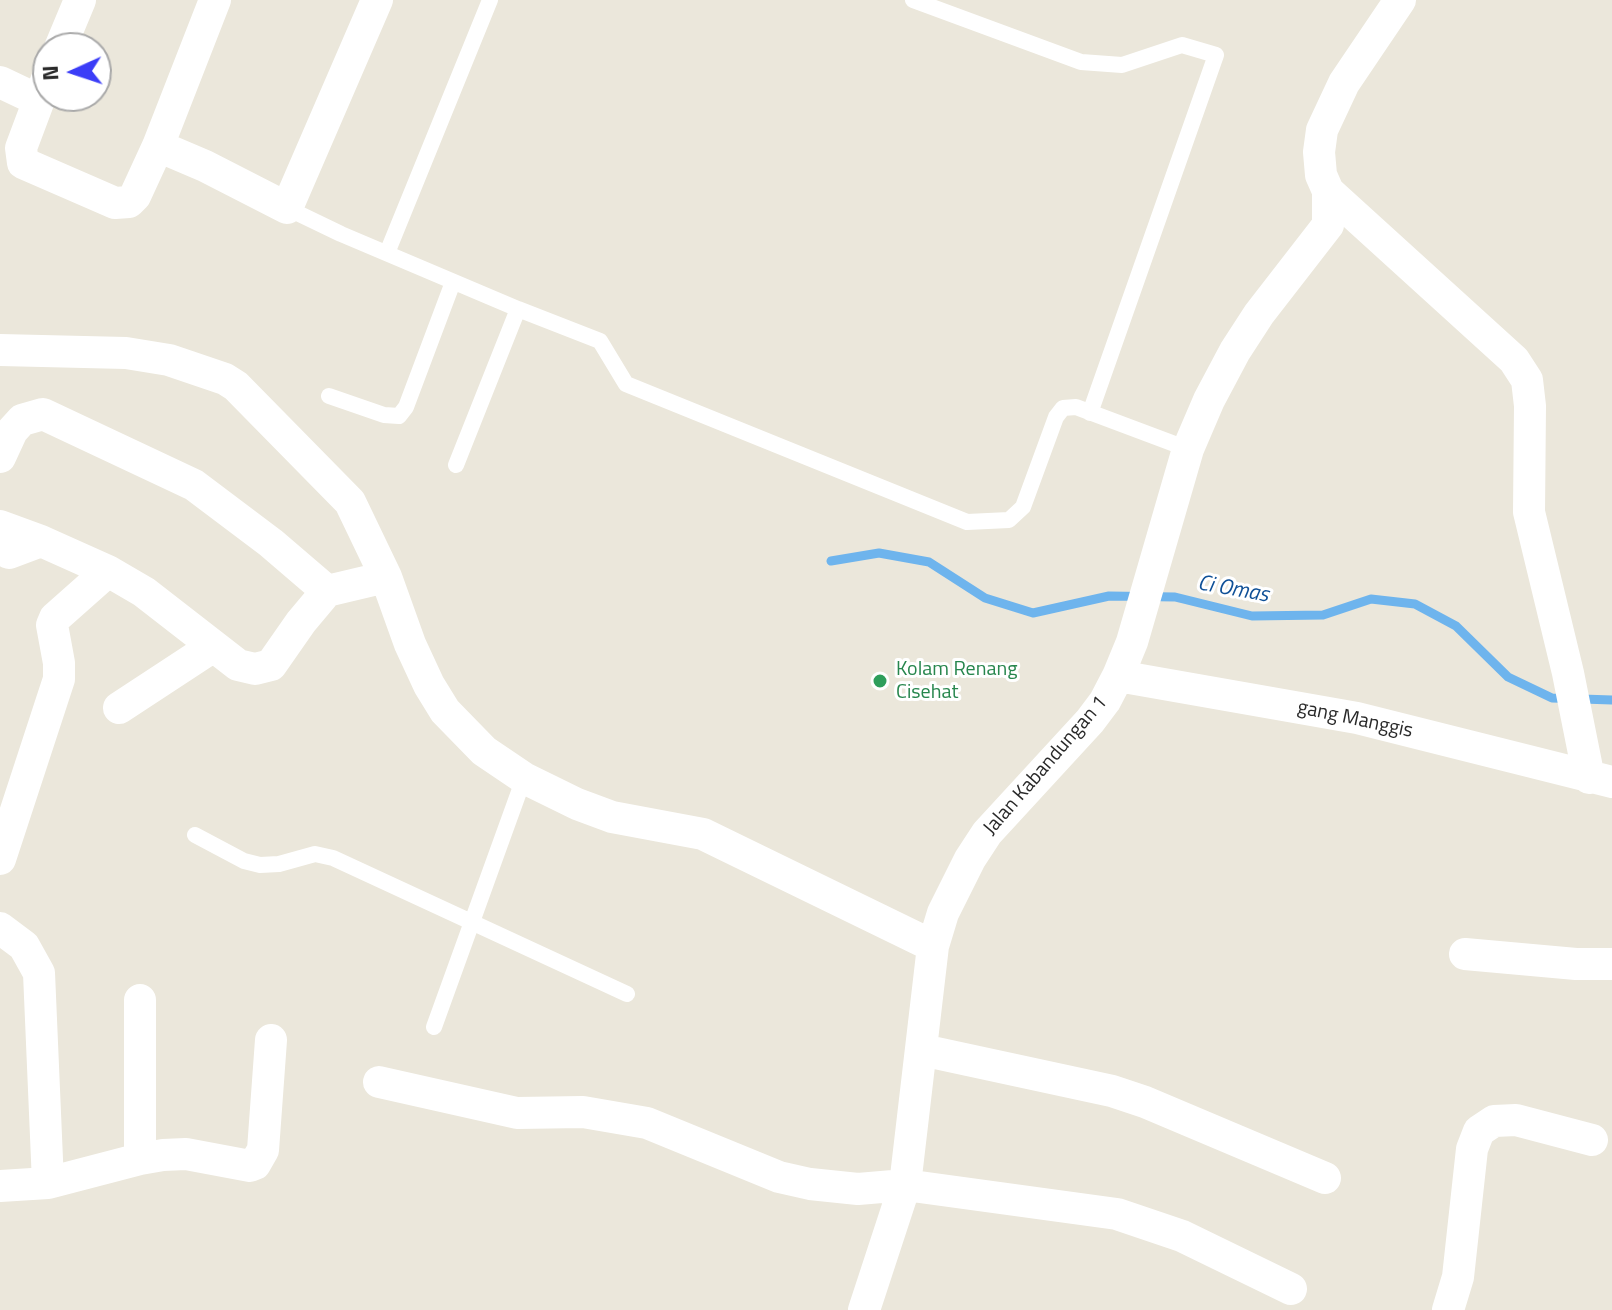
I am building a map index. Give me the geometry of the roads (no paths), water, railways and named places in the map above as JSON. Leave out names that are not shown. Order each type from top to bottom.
[{"type":"street","points":[[67,32],[80,0]]},
{"type":"street","points":[[34,112],[21,148],[23,163],[115,203],[129,202],[135,196],[158,146],[215,0]]},
{"type":"street","points":[[158,146],[287,208],[377,0]]},
{"type":"street","points":[[1400,0],[1344,83],[1322,130],[1319,152],[1321,175],[1328,191],[1514,360],[1527,380],[1530,406],[1529,512],[1568,673],[1577,725],[1600,780]]},
{"type":"street","points":[[0,82],[32,86]]},
{"type":"street","name":"Jalan Kabandungan 1","points":[[864,1310],[905,1185],[933,946],[943,913],[970,859],[1008,809],[1105,701],[1132,642],[1188,449],[1209,400],[1259,314],[1328,225],[1328,191]]},
{"type":"street","points":[[0,350],[126,353],[169,360],[225,379],[246,394],[350,502],[386,577],[410,644],[445,711],[484,751],[524,778],[577,804],[612,817],[703,834],[933,946]]},
{"type":"street","points":[[0,457],[12,431],[22,420],[43,414],[194,485],[282,552],[327,591]]},
{"type":"street","points":[[4,540],[41,541],[108,571],[144,592],[238,665],[255,669],[271,665],[327,591],[386,577]]},
{"type":"street","points":[[0,859],[59,679],[52,625],[55,618],[108,571]]},
{"type":"street","points":[[119,708],[212,647]]},
{"type":"street","name":"gang Manggis","points":[[1118,676],[1357,718],[1600,780]]},
{"type":"street","points":[[0,928],[24,946],[39,973],[48,1183]]},
{"type":"street","points":[[1465,954],[1576,964],[1612,964]]},
{"type":"street","points":[[140,1000],[140,1159]]},
{"type":"street","points":[[0,1186],[48,1183],[140,1159],[186,1154],[250,1166],[255,1164],[263,1150],[271,1040]]},
{"type":"street","points":[[922,1050],[1112,1091],[1325,1178]]},
{"type":"street","points":[[379,1082],[517,1113],[583,1112],[647,1123],[779,1177],[810,1184],[858,1189],[905,1185],[1117,1214],[1182,1236],[1291,1289]]},
{"type":"street","points":[[1448,1310],[1458,1277],[1472,1149],[1479,1131],[1494,1121],[1516,1120],[1592,1140]]},
{"type":"lane","points":[[387,253],[490,0]]},
{"type":"lane","points":[[913,0],[1081,62],[1122,65],[1182,45],[1216,55],[1090,413]]},
{"type":"lane","points":[[287,208],[453,282],[600,341],[626,384],[967,522],[1009,520],[1023,507],[1056,417],[1063,408],[1076,407],[1188,449]]},
{"type":"lane","points":[[329,396],[384,415],[399,416],[406,407],[453,282]]},
{"type":"lane","points":[[456,465],[518,309]]},
{"type":"lane","points":[[434,1027],[524,778]]},
{"type":"lane","points":[[195,835],[244,861],[260,865],[279,864],[315,854],[333,858],[627,994]]},
{"type":"waterway","name":"Ci Omas","points":[[831,561],[879,553],[929,562],[985,598],[1033,613],[1109,596],[1175,597],[1252,616],[1323,615],[1371,599],[1415,604],[1456,626],[1508,677],[1552,698],[1612,700]]},
{"type":"place","name":"Kolam Renang Cisehat","points":[[880,681]]}]
